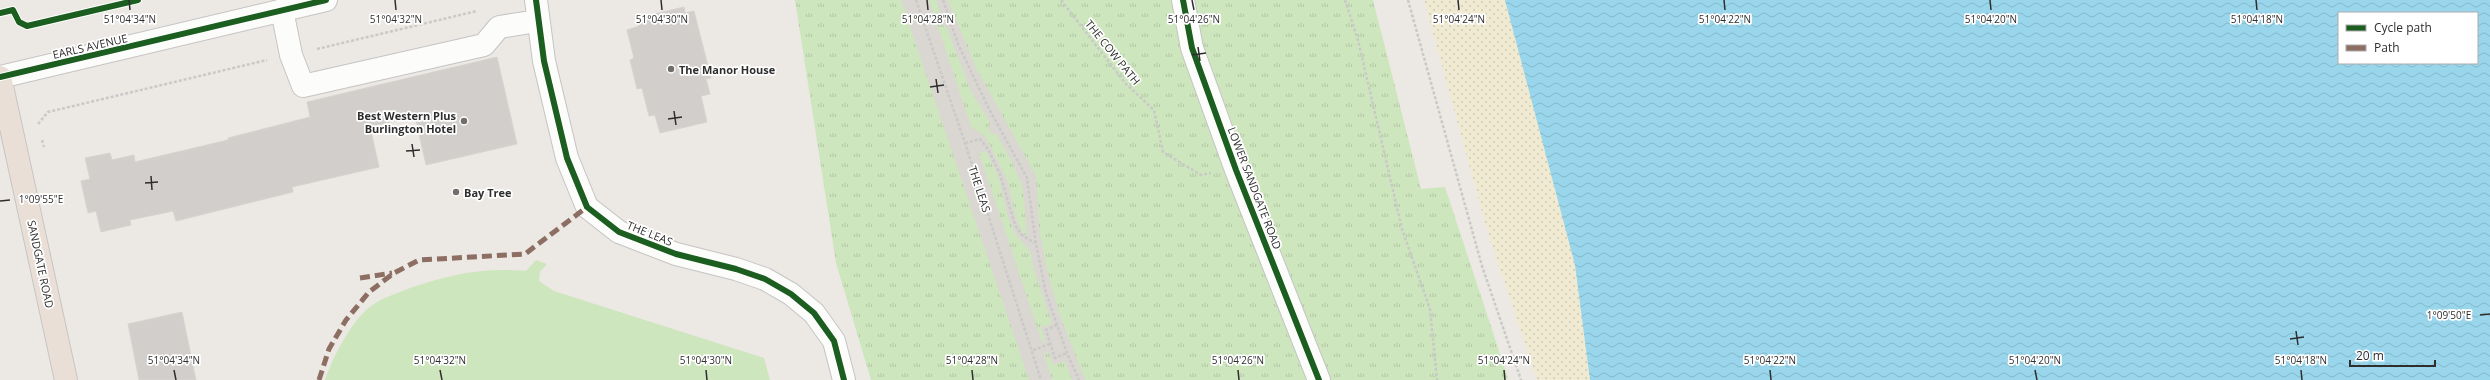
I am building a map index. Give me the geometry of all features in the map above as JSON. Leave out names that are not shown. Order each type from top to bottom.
[{"type":"highway","name":"SANDGATE ROAD","points":[[0,77],[66,380]]},
{"type":"street","name":"EARLS AVENUE","points":[[0,77],[326,0]]},
{"type":"street","name":"LOWER SANDGATE ROAD","points":[[1183,0],[1192,48],[1236,170],[1319,380]]},
{"type":"street","points":[[282,10],[291,55],[303,86],[484,45],[498,28],[536,10]]},
{"type":"street","name":"THE LEAS","points":[[536,10],[544,61],[567,158],[587,207],[619,232],[676,254],[758,276],[791,294],[814,313],[834,341],[844,380]]},
{"type":"path","points":[[943,0],[958,44],[988,107],[1027,178],[1036,244],[1046,293],[1067,353],[1079,380]]},
{"type":"path","points":[[1408,0],[1482,266],[1521,380]]},
{"type":"path","points":[[1345,1],[1358,40],[1402,229],[1430,309],[1437,380]]},
{"type":"path","points":[[965,143],[980,139],[988,149],[1000,174],[1015,225],[1022,235],[1036,244]]},
{"type":"path","points":[[1057,325],[1046,330],[1055,358],[1067,353]]},
{"type":"path","points":[[1033,350],[1050,344]]},
{"type":"green space","points":[[795,0],[1373,0],[1421,189],[1445,187],[1508,378],[1503,380],[871,380],[836,263]]},
{"type":"green space","points":[[536,260],[547,264],[540,272],[539,281],[554,291],[764,358],[770,380],[325,380],[338,350],[350,330],[356,321],[371,306],[410,288],[453,275],[496,270],[526,271]]},
{"type":"sand","points":[[1424,0],[1637,0],[1700,380],[1537,380],[1489,237]]},
{"type":"shaded area","points":[[901,0],[929,0],[971,127],[985,136],[1008,182],[1015,215],[1023,234],[1027,235],[1023,188],[1013,164],[996,133],[992,135],[988,127],[991,124],[971,91],[946,26],[942,26],[937,0],[948,0],[976,68],[1036,176],[1039,227],[1046,266],[1060,316],[1085,380],[1072,380],[1065,361],[1053,365],[1048,352],[1044,353],[1052,380],[1029,380]],"holes":[[[986,151],[999,178],[1008,217],[1016,235],[1030,251],[1033,266],[1052,324],[1041,327],[1045,341],[1042,342],[979,153]]]},
{"type":"water","points":[[1505,0],[2490,0],[2490,380],[1590,380],[1575,265]]},
{"type":"building","name":"The Manor House","points":[[684,7],[685,13],[694,11],[711,78],[706,79],[710,94],[701,96],[707,122],[660,133],[655,115],[649,116],[642,88],[637,89],[630,60],[634,58],[627,30],[639,26],[637,18]]},
{"type":"building","points":[[497,57],[517,144],[426,165],[415,116],[370,127],[379,167],[292,187],[293,192],[176,221],[173,211],[130,220],[131,225],[101,232],[96,211],[88,213],[81,181],[90,179],[85,158],[110,153],[112,160],[134,155],[135,162],[228,140],[228,138],[310,117],[307,102]]},
{"type":"building","points":[[182,312],[196,380],[139,380],[128,324]]},
{"type":"marked path","points":[[319,380],[329,349],[346,320],[369,292],[394,273],[419,260],[525,254],[587,207]]},
{"type":"marked path","points":[[360,278],[392,273]]},
{"type":"cycle path","points":[[0,13],[13,10],[19,22],[27,26],[138,0]]},
{"type":"cycle path","points":[[0,77],[326,0]]},
{"type":"cycle path","points":[[536,0],[544,61],[567,158],[587,207],[619,232],[676,254],[736,269],[765,279],[791,294],[814,313],[834,341],[844,380]]},
{"type":"cycle path","points":[[1183,0],[1192,48],[1236,170],[1319,380]]},
{"type":"place","name":"The Manor House","points":[[671,69]]},
{"type":"place","name":"Best Western Plus Burlington Hotel","points":[[464,121]]},
{"type":"place","name":"Bay Tree","points":[[456,192]]}]
